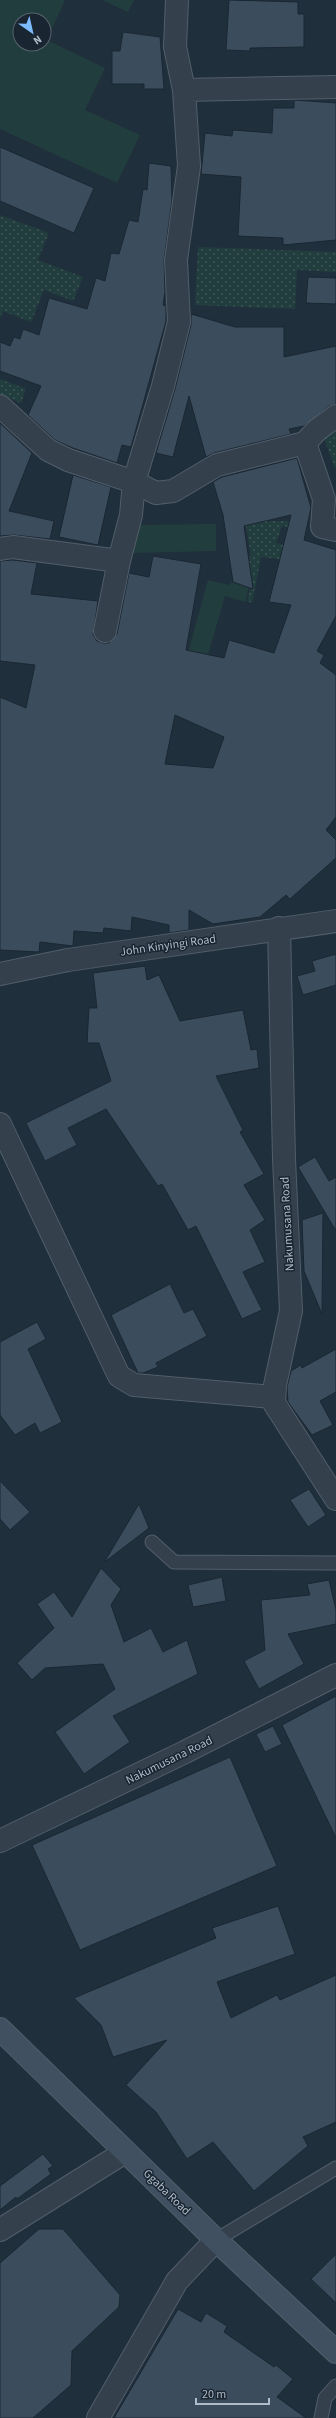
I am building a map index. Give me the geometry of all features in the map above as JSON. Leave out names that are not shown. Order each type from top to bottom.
[{"type":"main road","name":"Ggaba Road","points":[[0,2029],[216,2240],[336,2352]]},
{"type":"street","points":[[105,631],[118,561],[131,515],[134,482],[163,386],[178,322],[176,260],[189,166],[184,90],[175,47],[178,0]]},
{"type":"street","points":[[184,90],[336,87]]},
{"type":"street","points":[[0,406],[48,450],[68,460],[134,482],[156,493],[173,492],[217,466],[305,443],[317,430],[336,416]]},
{"type":"street","points":[[305,443],[324,499],[322,527],[336,530]]},
{"type":"street","points":[[0,549],[13,547],[118,561]]},
{"type":"street","name":"John Kinyingi Road","points":[[0,974],[68,960],[279,928],[336,921]]},
{"type":"street","name":"Nakumusana Road","points":[[274,1397],[291,1311],[284,1159],[279,928]]},
{"type":"street","points":[[0,1124],[118,1376],[134,1385],[274,1397],[274,1403],[336,1499]]},
{"type":"street","name":"Nakumusana Road","points":[[0,1841],[185,1752],[336,1676]]},
{"type":"street","points":[[0,2230],[125,2152]]},
{"type":"street","points":[[98,2418],[177,2281],[216,2240]]},
{"type":"lane","points":[[152,1542],[174,1562],[336,1564]]},
{"type":"lane","points":[[216,2240],[336,2168]]},
{"type":"lane","points":[[321,2418],[325,2398],[336,2386]]},
{"type":"green space","points":[[0,0],[65,0],[52,29],[52,12],[12,12],[12,52],[52,52],[52,42],[105,68],[85,110],[140,135],[117,183],[0,129]]},
{"type":"green space","points":[[102,0],[134,0],[128,12]]},
{"type":"green space","points":[[0,215],[49,233],[38,260],[83,277],[73,301],[44,290],[31,322],[3,311],[0,319]]},
{"type":"green space","points":[[198,247],[336,252],[336,272],[297,270],[295,309],[195,305]]},
{"type":"green space","points":[[0,379],[26,389],[21,403],[0,394]]},
{"type":"green space","points":[[336,431],[336,467],[335,468],[324,439]]},
{"type":"green space","points":[[245,521],[290,521],[289,527],[282,526],[276,543],[297,548],[295,561],[261,557],[252,603],[247,601],[251,585],[234,561],[251,556]]},
{"type":"green space","points":[[216,524],[216,551],[132,553],[131,525]]},
{"type":"green space","points":[[208,580],[229,585],[231,582],[249,587],[245,602],[225,596],[205,665],[186,660]]},
{"type":"building","points":[[229,0],[298,2],[298,14],[304,14],[304,47],[250,48],[250,51],[226,50]]},
{"type":"building","points":[[123,32],[160,37],[164,89],[144,89],[144,84],[112,84],[112,51],[120,51]]},
{"type":"building","points":[[294,100],[336,103],[336,240],[283,245],[283,238],[238,236],[241,177],[201,174],[205,133],[232,136],[233,130],[272,133],[273,108],[294,108]]},
{"type":"building","points":[[0,147],[94,188],[74,233],[0,201]]},
{"type":"building","points":[[149,163],[171,166],[172,200],[164,260],[165,292],[163,305],[166,306],[166,321],[131,447],[122,445],[117,463],[73,448],[55,440],[28,415],[41,386],[0,371],[0,342],[10,346],[14,337],[20,339],[23,329],[39,335],[49,298],[87,309],[96,278],[105,281],[111,253],[119,254],[129,220],[138,222],[143,189],[147,190]]},
{"type":"building","points":[[308,277],[336,278],[336,304],[306,303]]},
{"type":"building","points":[[191,314],[235,327],[284,327],[284,357],[336,346],[336,404],[329,406],[304,426],[289,429],[291,434],[214,453],[206,457],[189,396],[173,457],[156,453],[175,389],[191,325]]},
{"type":"building","points":[[0,423],[32,453],[9,511],[54,521],[50,539],[14,535],[0,536]]},
{"type":"building","points":[[297,458],[311,508],[304,540],[336,550],[336,616],[317,651],[324,655],[320,663],[336,675],[336,817],[326,830],[336,840],[336,858],[290,899],[286,895],[260,917],[213,924],[189,910],[189,930],[169,933],[169,925],[132,917],[131,931],[104,928],[103,933],[74,931],[73,946],[40,942],[39,952],[0,950],[0,697],[26,708],[35,665],[0,661],[0,561],[13,560],[37,563],[31,594],[98,601],[93,635],[97,641],[103,643],[109,643],[117,634],[129,573],[149,577],[153,556],[201,564],[186,650],[224,658],[229,640],[274,653],[291,605],[269,602],[291,515],[244,526],[253,589],[233,582],[223,515],[213,482],[222,477]],"holes":[[[175,715],[224,737],[213,768],[165,764]]]},
{"type":"building","points":[[73,475],[111,487],[98,545],[59,537]]},
{"type":"building","points":[[336,954],[336,985],[303,995],[297,976],[315,971],[312,961]]},
{"type":"building","points":[[145,966],[147,980],[159,975],[180,1021],[243,1010],[251,1050],[257,1049],[259,1068],[216,1076],[243,1130],[240,1132],[264,1174],[244,1185],[265,1220],[250,1230],[265,1262],[243,1272],[262,1310],[242,1319],[196,1226],[188,1230],[162,1184],[158,1186],[106,1109],[68,1128],[77,1145],[45,1161],[26,1123],[111,1081],[99,1043],[87,1043],[89,1008],[97,1008],[93,973]]},
{"type":"building","points":[[315,1157],[329,1181],[336,1177],[336,1231],[298,1167]]},
{"type":"building","points":[[323,1213],[322,1314],[304,1271],[302,1220]]},
{"type":"building","points":[[170,1284],[184,1313],[193,1309],[207,1336],[156,1363],[158,1367],[143,1373],[138,1373],[111,1315]]},
{"type":"building","points":[[37,1322],[46,1339],[28,1349],[62,1422],[40,1433],[35,1423],[15,1435],[0,1415],[0,1342]]},
{"type":"building","points":[[336,1349],[336,1392],[320,1401],[333,1425],[312,1435],[288,1402],[287,1387],[291,1371],[301,1365],[302,1368]]},
{"type":"building","points":[[0,1481],[30,1512],[10,1530],[0,1519]]},
{"type":"building","points":[[309,1489],[326,1515],[308,1527],[290,1500]]},
{"type":"building","points":[[139,1504],[149,1528],[105,1561]]},
{"type":"building","points":[[101,1568],[121,1589],[111,1605],[124,1642],[151,1628],[163,1652],[187,1640],[198,1674],[113,1716],[130,1742],[84,1774],[55,1732],[115,1689],[103,1664],[45,1668],[32,1680],[17,1663],[54,1628],[37,1604],[54,1592],[72,1617]]},
{"type":"building","points":[[222,1577],[226,1601],[193,1607],[188,1585]]},
{"type":"building","points":[[329,1580],[336,1610],[336,1624],[288,1634],[304,1664],[259,1689],[244,1661],[265,1650],[261,1600],[310,1595],[307,1584]]},
{"type":"building","points":[[336,1696],[336,1838],[282,1725]]},
{"type":"building","points":[[273,1726],[282,1744],[265,1752],[256,1734]]},
{"type":"building","points":[[230,1757],[277,1866],[80,1950],[32,1845]]},
{"type":"building","points":[[278,1906],[295,1954],[217,1982],[231,2018],[277,1995],[280,2000],[336,1975],[336,2122],[303,2137],[308,2146],[254,2191],[213,2142],[187,2159],[156,2112],[126,2085],[167,2040],[113,2057],[101,2025],[74,1998],[216,1938],[212,1928]]},
{"type":"building","points":[[43,2154],[53,2166],[48,2169],[51,2174],[17,2199],[16,2197],[0,2210],[0,2186]]},
{"type":"building","points":[[39,2229],[63,2229],[120,2295],[119,2307],[72,2351],[71,2385],[33,2418],[0,2418],[0,2263]]},
{"type":"building","points":[[336,2254],[336,2303],[311,2279]]},
{"type":"building","points":[[178,2309],[201,2322],[206,2313],[227,2326],[224,2332],[274,2367],[276,2365],[293,2379],[277,2397],[306,2418],[114,2418]]}]
